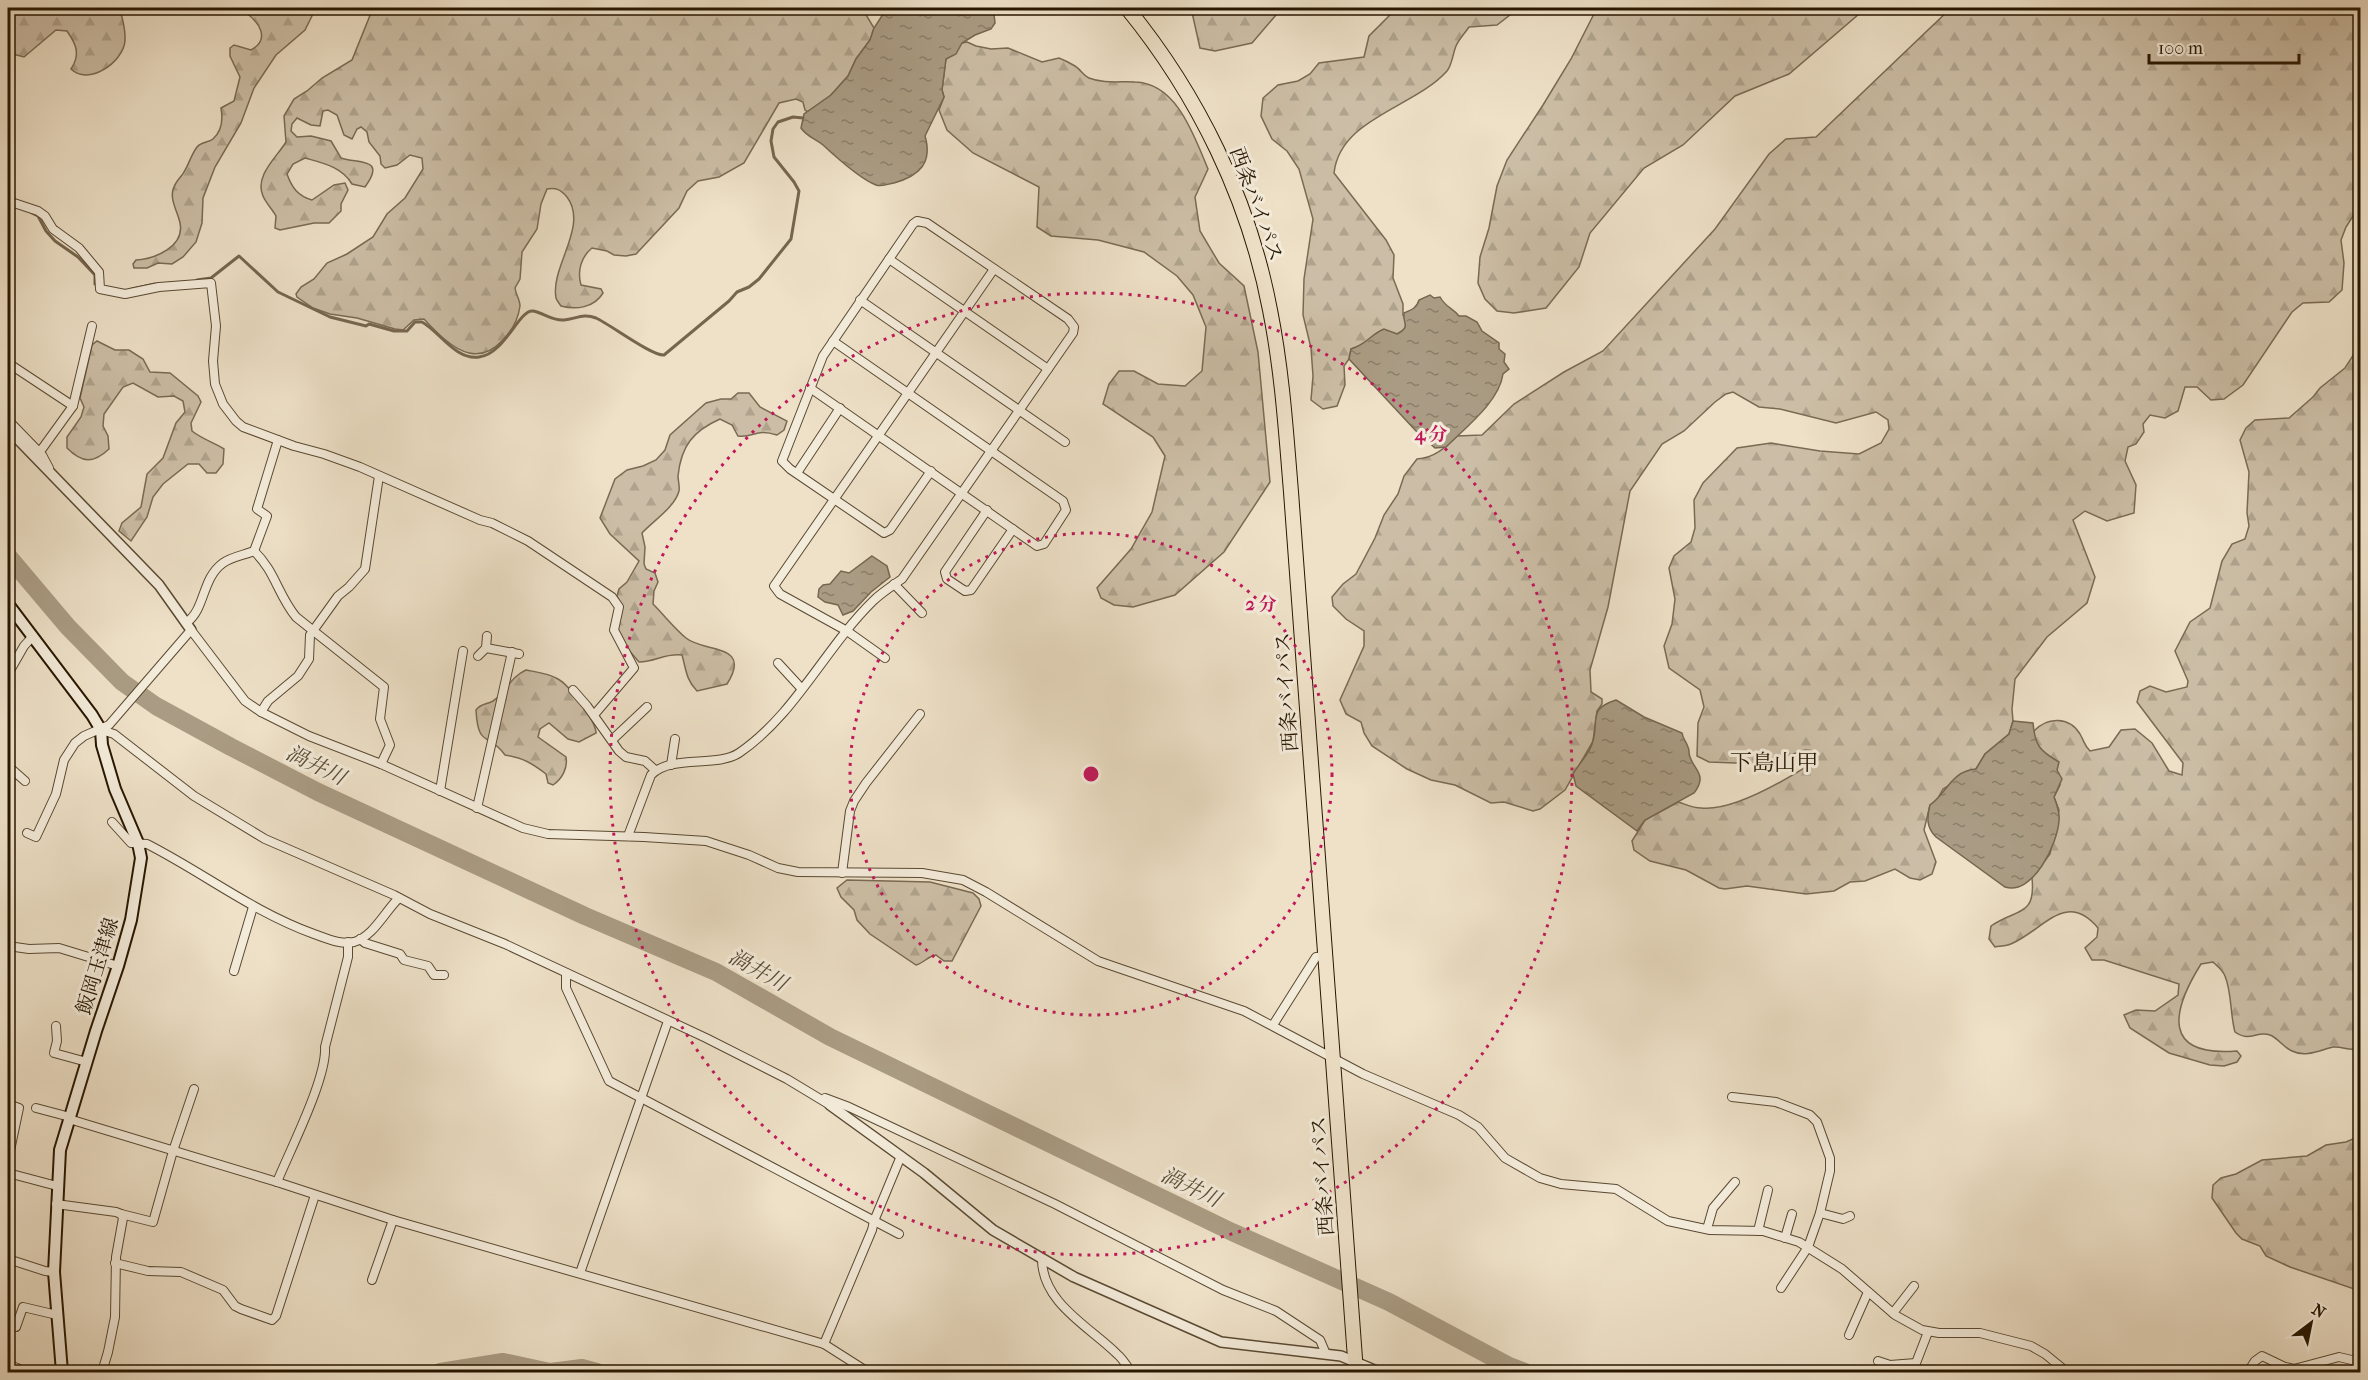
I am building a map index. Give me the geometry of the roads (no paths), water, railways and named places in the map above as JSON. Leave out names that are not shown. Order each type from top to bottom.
[{"type":"highway","name":"西条バイパス","points":[[1127,8],[1186,91],[1222,160],[1243,210],[1260,264],[1270,309],[1283,400],[1317,857],[1335,1059],[1336,1101],[1356,1367]]},
{"type":"main road","name":"飯岡玉津線","points":[[8,604],[105,727],[102,745],[115,789],[138,843],[140,871],[131,920],[118,966],[60,1150],[54,1272],[62,1372]]},
{"type":"street","points":[[8,201],[38,211],[45,216],[56,232],[82,252],[99,272],[100,289],[125,294],[159,286],[211,283],[216,326],[213,374],[218,393],[236,421],[243,427],[324,454],[507,531],[536,546],[612,597],[619,607],[614,630],[634,668],[594,715]]},
{"type":"street","points":[[628,836],[651,775],[655,770],[670,765],[730,757],[739,753],[770,727],[873,602],[902,579],[1073,333],[1074,327],[1068,319],[922,221],[913,224],[824,356],[782,457],[785,465],[881,532],[887,532],[931,471]]},
{"type":"street","points":[[889,259],[1048,369]]},
{"type":"street","points":[[885,658],[848,631],[780,594],[774,586],[994,269]]},
{"type":"street","points":[[860,300],[1065,442]]},
{"type":"street","points":[[39,453],[73,406],[92,326]]},
{"type":"street","points":[[810,388],[879,434],[1036,546],[1041,546],[1067,507],[1063,501],[833,341]]},
{"type":"street","points":[[8,363],[73,406]]},
{"type":"street","points":[[797,474],[840,408]]},
{"type":"street","points":[[8,420],[39,453],[52,473]]},
{"type":"street","points":[[8,429],[159,585],[245,701],[261,712],[309,736],[381,764],[536,832],[706,841],[787,871],[922,873],[963,880],[1098,961],[1236,1008],[1394,1088],[1459,1115],[1478,1127],[1505,1158],[1540,1178],[1561,1184],[1616,1190],[1668,1221],[1707,1229],[1758,1231],[1785,1238],[1808,1247],[1842,1269],[1893,1313],[1928,1332],[1980,1333],[2031,1346],[2067,1372]]},
{"type":"street","points":[[254,551],[267,516],[257,509],[278,440]]},
{"type":"street","points":[[261,712],[268,701],[298,676],[309,659],[309,639],[313,632],[338,596],[349,588],[365,569],[379,476]]},
{"type":"street","points":[[987,510],[945,572],[946,579],[965,591],[972,590],[1013,529]]},
{"type":"street","points":[[27,833],[36,837],[56,794],[64,760],[75,743],[84,736],[105,727],[157,670],[189,626],[204,588],[215,570],[225,561],[254,551]]},
{"type":"street","points":[[254,551],[267,563],[286,604],[296,618],[384,687],[380,719],[390,745],[381,764]]},
{"type":"street","points":[[894,584],[922,613]]},
{"type":"street","points":[[8,674],[24,646],[33,636]]},
{"type":"street","points":[[478,656],[486,648],[487,636]]},
{"type":"street","points":[[477,808],[515,653],[486,648]]},
{"type":"street","points":[[441,791],[463,651]]},
{"type":"street","points":[[778,663],[801,688]]},
{"type":"street","points":[[573,690],[594,715],[619,752],[626,757],[645,761],[655,770]]},
{"type":"street","points":[[612,740],[648,707]]},
{"type":"street","points":[[842,873],[850,811],[854,801],[920,714]]},
{"type":"street","points":[[105,727],[203,802],[256,834],[430,914],[505,944],[752,1060],[810,1092],[901,1155],[993,1230],[1042,1259],[1111,1294],[1221,1342],[1341,1356],[1356,1367],[1379,1372]]},
{"type":"street","points":[[670,765],[675,739]]},
{"type":"street","points":[[8,766],[25,781]]},
{"type":"street","points":[[112,822],[131,843],[152,846],[253,907],[288,925],[337,942],[360,939],[377,925],[399,898]]},
{"type":"street","points":[[234,971],[253,907]]},
{"type":"street","points":[[360,939],[365,944],[400,954],[404,960],[428,966],[434,975],[444,975]]},
{"type":"street","points":[[277,1182],[308,1110],[326,1059],[325,1047],[348,957],[348,942]]},
{"type":"street","points":[[8,946],[29,949],[59,948],[118,966]]},
{"type":"street","points":[[1273,1025],[1316,957],[1326,956]]},
{"type":"street","points":[[566,973],[566,988],[609,1081],[899,1234]]},
{"type":"street","points":[[580,1274],[668,1021]]},
{"type":"street","points":[[56,1026],[57,1041],[54,1053],[87,1062]]},
{"type":"street","points":[[56,1204],[121,1214],[153,1222],[173,1151],[194,1089]]},
{"type":"street","points":[[810,1092],[849,1107],[1056,1204],[1223,1290],[1276,1311],[1320,1340],[1326,1354]]},
{"type":"street","points":[[1732,1097],[1776,1102],[1814,1118],[1830,1158],[1830,1171],[1820,1213],[1808,1247],[1781,1288]]},
{"type":"street","points":[[8,1104],[19,1108],[8,1160]]},
{"type":"street","points":[[36,1108],[393,1220],[824,1344],[868,1372]]},
{"type":"street","points":[[824,1344],[901,1155]]},
{"type":"street","points":[[8,1173],[57,1185]]},
{"type":"street","points":[[1707,1229],[1713,1208],[1735,1182]]},
{"type":"street","points":[[1758,1231],[1768,1190]]},
{"type":"street","points":[[115,1263],[148,1271],[182,1272],[223,1290],[235,1306],[272,1320],[276,1316],[315,1195]]},
{"type":"street","points":[[1820,1213],[1843,1219],[1850,1216]]},
{"type":"street","points":[[102,1372],[115,1317],[115,1263],[123,1218],[121,1214]]},
{"type":"street","points":[[1785,1238],[1792,1214]]},
{"type":"street","points":[[372,1280],[393,1220]]},
{"type":"street","points":[[8,1259],[54,1272]]},
{"type":"street","points":[[1042,1259],[1044,1275],[1058,1298],[1073,1316],[1119,1355],[1131,1372]]},
{"type":"street","points":[[1893,1313],[1914,1286]]},
{"type":"street","points":[[1849,1335],[1868,1292]]},
{"type":"street","points":[[13,1327],[16,1327],[23,1307],[57,1315]]},
{"type":"street","points":[[1878,1361],[1890,1365],[1916,1363],[1928,1332]]},
{"type":"street","points":[[2248,1372],[2254,1361],[2262,1356],[2294,1369],[2339,1357],[2361,1362]]},
{"type":"street","points":[[8,1364],[26,1372]]},
{"type":"water","points":[[887,8],[996,9],[995,23],[991,29],[962,43],[956,54],[946,59],[942,90],[944,97],[925,136],[927,154],[922,167],[903,180],[880,186],[856,173],[801,128],[804,114],[831,95],[848,76]]},
{"type":"water","points":[[1430,295],[1434,298],[1440,297],[1459,316],[1466,316],[1477,322],[1482,331],[1499,343],[1499,349],[1505,354],[1504,362],[1509,369],[1503,374],[1495,394],[1480,413],[1446,447],[1435,448],[1416,431],[1349,359],[1351,349],[1361,345],[1379,331],[1384,329],[1397,334],[1402,331],[1405,327],[1404,313],[1415,307],[1419,300]]},
{"type":"water","points":[[872,556],[887,566],[890,577],[871,592],[853,611],[843,615],[838,605],[825,602],[818,597],[819,589],[823,585],[830,584],[841,571],[849,573]]},
{"type":"water","points":[[1616,700],[1644,717],[1682,733],[1700,777],[1694,793],[1645,820],[1637,831],[1576,786],[1573,774],[1592,746],[1598,711],[1607,703]]},
{"type":"water","points":[[2013,721],[2033,723],[2037,743],[2043,751],[2059,762],[2057,770],[2062,779],[2054,797],[2059,811],[2059,820],[2058,830],[2049,854],[2034,876],[2025,884],[2015,888],[2005,887],[1936,837],[1930,830],[1928,818],[1930,805],[1955,778],[1976,769],[1985,754],[2009,734]]},
{"type":"waterway","points":[[197,280],[211,278],[239,256],[278,292],[330,317],[394,331],[407,331],[415,322],[422,322],[455,350],[470,357],[488,354],[504,341],[522,317],[533,311],[560,320],[583,316],[596,318],[650,351],[664,355],[737,292],[749,287],[759,279],[791,239],[799,191],[774,157],[771,141],[773,129],[778,122],[793,117],[803,118]]},
{"type":"waterway","points":[[32,213],[38,216],[46,231],[55,241],[78,257],[95,275],[95,284],[99,285]]},
{"type":"waterway","points":[[132,289],[155,284]]},
{"type":"waterway","name":"渦井川","points":[[8,556],[68,627],[122,682],[156,706],[231,747],[318,792],[585,916],[716,972],[830,1037],[1232,1232],[1389,1302],[1509,1366],[1525,1372]]},
{"type":"waterway","points":[[440,1372],[503,1362],[550,1372],[582,1368],[597,1372]]},
{"type":"waterway","points":[[8,1370],[17,1372]]},
{"type":"district","name":"下島山甲","points":[[1774,762]]}]
